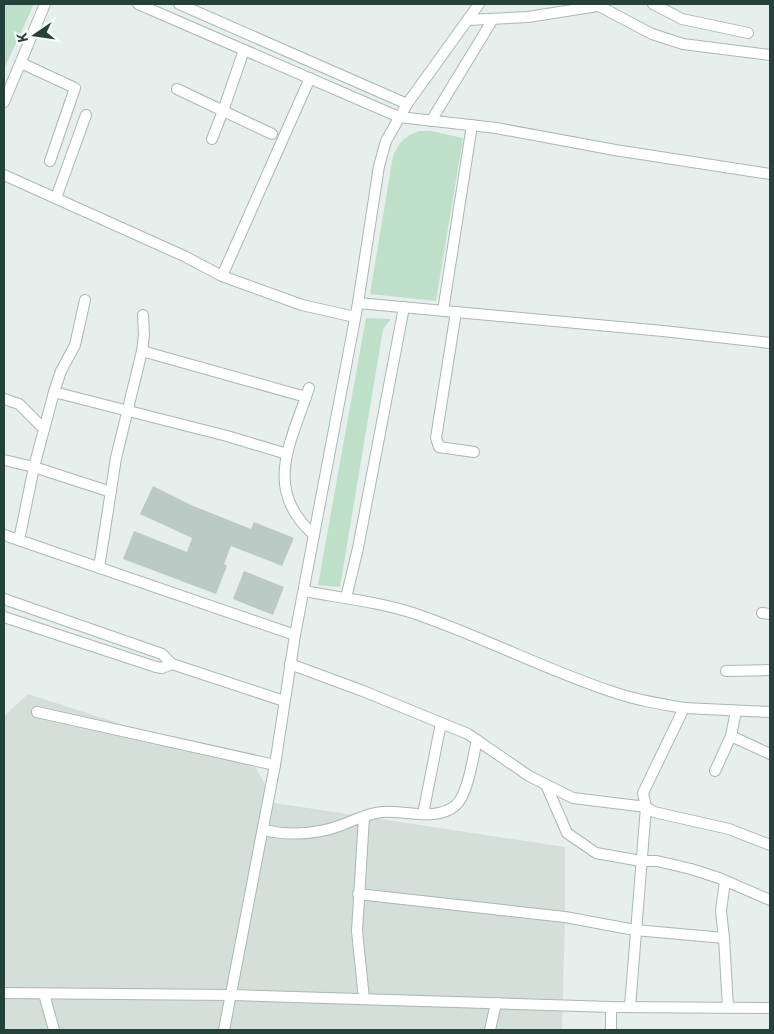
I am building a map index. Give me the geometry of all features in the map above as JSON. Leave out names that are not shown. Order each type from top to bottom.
[{"type":"street","points":[[4,102],[45,4]]},
{"type":"street","points":[[138,4],[399,117],[472,125],[770,174]]},
{"type":"street","points":[[180,4],[407,104]]},
{"type":"street","points":[[224,1030],[275,765],[295,635],[358,303],[379,166],[386,141],[407,104],[479,4]]},
{"type":"street","points":[[468,20],[528,17],[610,4]]},
{"type":"street","points":[[653,4],[682,19],[748,32]]},
{"type":"street","points":[[599,6],[638,28],[683,44],[770,54]]},
{"type":"street","points":[[431,121],[493,19]]},
{"type":"street","points":[[212,140],[244,50]]},
{"type":"street","points":[[21,63],[75,88],[50,161]]},
{"type":"street","points":[[222,276],[310,78]]},
{"type":"street","points":[[177,89],[272,134]]},
{"type":"street","points":[[56,198],[86,114]]},
{"type":"street","points":[[443,311],[472,125]]},
{"type":"street","points":[[4,174],[184,256],[222,276],[302,305],[355,317]]},
{"type":"street","points":[[19,540],[34,467],[54,392],[61,371],[75,345],[85,300]]},
{"type":"street","points":[[358,303],[663,331],[770,343]]},
{"type":"street","points":[[346,598],[358,548],[404,307]]},
{"type":"street","points":[[456,312],[436,438],[439,447],[474,452]]},
{"type":"street","points":[[98,568],[116,458],[142,351],[144,335],[143,315]]},
{"type":"street","points":[[142,351],[307,392],[287,454],[284,481],[288,503],[304,527],[314,535]]},
{"type":"street","points":[[54,392],[228,436],[287,454]]},
{"type":"street","points":[[4,400],[19,404],[44,429]]},
{"type":"street","points":[[4,460],[34,467],[111,492]]},
{"type":"street","points":[[4,535],[295,635]]},
{"type":"street","points":[[304,591],[393,607],[417,614],[572,677],[634,698],[684,708],[770,712]]},
{"type":"street","points":[[4,599],[162,654],[172,664],[284,701]]},
{"type":"street","points":[[4,617],[156,667],[162,668],[172,664]]},
{"type":"street","points":[[290,664],[363,691],[468,734],[547,787],[573,798],[646,807],[654,812],[729,829],[770,845]]},
{"type":"street","points":[[726,670],[770,670]]},
{"type":"street","points":[[630,1007],[646,807],[643,793],[684,708]]},
{"type":"street","points":[[715,771],[731,736],[736,711]]},
{"type":"street","points":[[37,712],[275,765]]},
{"type":"street","points":[[423,814],[441,723]]},
{"type":"street","points":[[731,736],[770,754]]},
{"type":"street","points":[[263,830],[288,834],[312,834],[382,812],[433,814],[448,811],[460,801],[464,792],[477,740]]},
{"type":"street","points":[[547,787],[569,836],[596,853],[641,861],[656,861],[682,867],[724,881],[770,900]]},
{"type":"street","points":[[364,817],[358,894],[357,950],[364,999]]},
{"type":"street","points":[[724,881],[721,912],[728,1008]]},
{"type":"street","points":[[358,894],[566,917],[635,930],[724,938]]},
{"type":"street","points":[[4,993],[232,995],[611,1007],[770,1008]]},
{"type":"street","points":[[44,994],[54,1030]]},
{"type":"street","points":[[490,1030],[496,1003]]},
{"type":"street","points":[[610,1030],[611,1007]]},
{"type":"shaded area","points":[[28,694],[256,768],[275,803],[565,847],[562,1030],[4,1030],[4,727],[5,715]]},
{"type":"green space","points":[[4,4],[34,4],[4,69]]},
{"type":"green space","points":[[419,131],[431,131],[463,138],[436,301],[370,294],[393,156],[403,140]]},
{"type":"green space","points":[[366,318],[391,319],[383,329],[340,587],[318,585]]},
{"type":"building","points":[[153,486],[191,505],[251,529],[254,522],[294,538],[282,566],[231,546],[224,564],[227,566],[216,594],[123,559],[134,531],[187,552],[192,538],[140,514]]},
{"type":"building","points":[[244,571],[284,587],[273,615],[233,599]]}]
